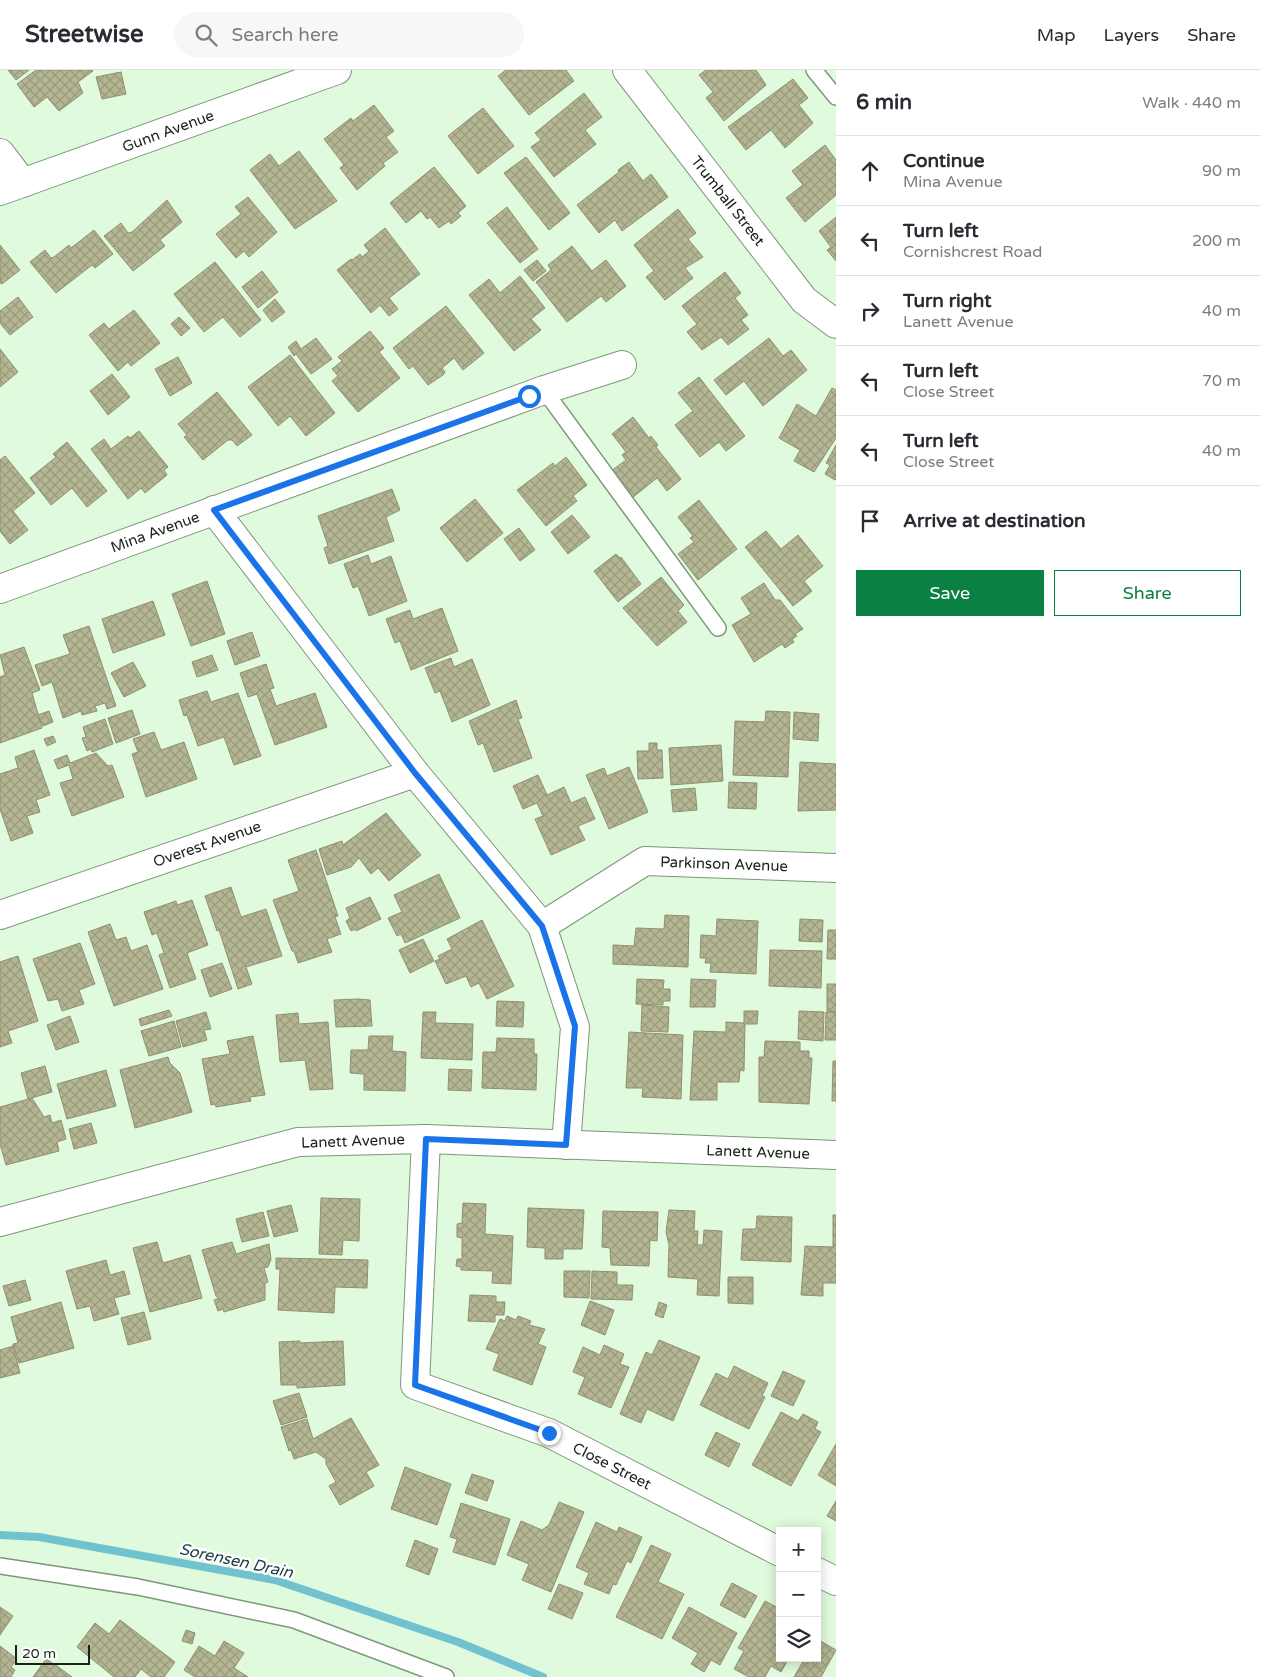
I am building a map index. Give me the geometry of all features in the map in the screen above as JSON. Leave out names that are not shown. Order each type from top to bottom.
[{"type":"street","name":"Gunn Avenue","points":[[11,187],[337,70]]},
{"type":"street","name":"Trumball Street","points":[[627,70],[804,300],[836,324]]},
{"type":"street","points":[[0,153],[11,187]]},
{"type":"street","name":"Mina Avenue","points":[[0,589],[544,390],[622,365]]},
{"type":"street","points":[[214,510],[415,773],[542,926],[575,1026],[566,1145]]},
{"type":"street","name":"Overest Avenue","points":[[0,915],[415,773]]},
{"type":"street","name":"Parkinson Avenue","points":[[542,926],[645,861],[836,868]]},
{"type":"street","name":"Lanett Avenue","points":[[0,1222],[298,1142],[426,1139],[836,1155]]},
{"type":"street","name":"Close Street","points":[[426,1139],[415,1385],[549,1433],[776,1550]]},
{"type":"street","points":[[821,1574],[836,1581]]},
{"type":"lane","points":[[814,70],[836,97]]},
{"type":"lane","points":[[544,390],[718,628]]},
{"type":"lane","points":[[0,1566],[138,1587],[294,1620],[446,1677]]},
{"type":"building","points":[[8,70],[29,70],[16,80]]},
{"type":"building","points":[[36,70],[93,71],[78,82],[83,93],[59,111],[47,97],[34,107],[17,84]]},
{"type":"building","points":[[506,70],[566,70],[574,81],[529,115],[498,76]]},
{"type":"building","points":[[706,70],[756,70],[766,85],[724,121],[706,98],[713,92],[699,75]]},
{"type":"building","points":[[121,72],[126,94],[102,99],[96,77]]},
{"type":"building","points":[[793,79],[808,98],[799,105],[813,123],[785,148],[771,130],[746,150],[728,127]]},
{"type":"building","points":[[584,93],[602,117],[585,130],[596,144],[554,177],[531,147],[541,140],[535,133]]},
{"type":"building","points":[[374,105],[394,131],[386,137],[398,152],[383,163],[385,166],[357,190],[340,168],[344,165],[324,139],[351,118],[353,121]]},
{"type":"building","points":[[483,108],[514,146],[478,174],[448,136]]},
{"type":"building","points":[[825,145],[836,160],[836,195],[805,222],[786,198],[803,185],[792,171]]},
{"type":"building","points":[[299,151],[337,201],[295,229],[250,170],[270,154],[279,166]]},
{"type":"building","points":[[526,157],[570,213],[549,230],[504,173]]},
{"type":"building","points":[[629,162],[643,181],[651,174],[668,197],[622,231],[615,220],[599,233],[577,205]]},
{"type":"building","points":[[434,167],[466,206],[458,213],[461,216],[451,224],[449,221],[439,228],[430,217],[427,219],[421,211],[406,223],[390,203]]},
{"type":"building","points":[[248,197],[277,232],[249,257],[244,251],[236,258],[216,234],[241,214],[235,207]]},
{"type":"building","points":[[167,200],[182,222],[160,240],[165,246],[133,271],[104,236],[121,223],[128,233],[132,232]]},
{"type":"building","points":[[507,207],[538,249],[520,263],[487,223]]},
{"type":"building","points":[[678,209],[696,233],[688,239],[703,257],[685,268],[693,278],[665,300],[646,277],[654,271],[634,245]]},
{"type":"building","points":[[836,217],[836,261],[827,250],[831,247],[819,231]]},
{"type":"building","points":[[385,228],[420,274],[389,298],[398,309],[389,316],[380,305],[371,313],[337,270],[351,259],[360,254],[362,257],[369,251],[364,245]]},
{"type":"building","points":[[94,230],[113,254],[95,268],[92,265],[56,293],[30,262],[45,250],[51,258],[54,257],[69,245],[71,248]]},
{"type":"building","points":[[0,245],[20,270],[2,284],[0,283]]},
{"type":"building","points":[[572,246],[592,271],[606,260],[626,286],[606,302],[601,296],[567,322],[536,282],[551,270],[548,265]]},
{"type":"building","points":[[537,260],[546,271],[533,281],[524,270]]},
{"type":"building","points":[[215,262],[261,320],[240,337],[223,317],[204,332],[174,294]]},
{"type":"building","points":[[262,271],[278,292],[258,308],[242,287]]},
{"type":"building","points":[[725,272],[741,293],[735,298],[748,315],[741,320],[749,329],[728,345],[721,337],[702,350],[687,332],[697,324],[682,306]]},
{"type":"building","points":[[520,276],[545,308],[531,319],[541,330],[514,351],[469,295],[489,279],[500,293]]},
{"type":"building","points":[[18,297],[33,317],[10,335],[0,323],[0,311]]},
{"type":"building","points":[[275,299],[285,312],[272,322],[263,310]]},
{"type":"building","points":[[446,306],[484,353],[463,370],[454,358],[442,368],[445,372],[443,375],[428,385],[413,366],[409,369],[393,348]]},
{"type":"building","points":[[134,310],[160,343],[131,366],[128,362],[118,371],[89,335],[104,323],[109,329]]},
{"type":"building","points":[[179,317],[190,328],[181,336],[171,324]]},
{"type":"building","points":[[370,331],[384,348],[379,352],[400,378],[358,412],[332,381],[338,376],[332,369],[342,361],[338,357]]},
{"type":"building","points":[[316,338],[332,359],[311,374],[296,354],[294,356],[288,347],[296,341],[301,349]]},
{"type":"building","points":[[769,338],[783,356],[791,350],[807,370],[763,406],[744,381],[726,395],[714,380]]},
{"type":"building","points":[[0,349],[18,372],[0,387]]},
{"type":"building","points":[[290,355],[335,413],[306,436],[290,416],[278,426],[248,387]]},
{"type":"building","points":[[178,357],[192,383],[170,396],[155,369]]},
{"type":"building","points":[[112,374],[130,397],[108,415],[90,391]]},
{"type":"building","points":[[699,377],[745,436],[726,451],[719,442],[700,457],[675,425],[693,411],[678,393]]},
{"type":"building","points":[[832,388],[836,390],[836,438],[814,472],[794,461],[800,450],[779,438],[797,404],[816,416]]},
{"type":"building","points":[[217,392],[252,435],[237,446],[232,440],[228,440],[203,460],[184,437],[187,435],[178,424]]},
{"type":"building","points":[[633,417],[649,438],[651,436],[658,445],[656,447],[681,479],[667,491],[657,478],[632,498],[611,471],[626,460],[622,455],[626,452],[612,434]]},
{"type":"building","points":[[139,431],[168,467],[164,470],[167,475],[145,493],[141,488],[128,499],[91,449],[104,439],[111,449],[128,436],[130,438]]},
{"type":"building","points":[[67,442],[107,491],[87,507],[72,488],[51,505],[30,478],[56,457],[53,454]]},
{"type":"building","points":[[836,445],[835,480],[825,474],[830,465],[826,463]]},
{"type":"building","points":[[5,456],[35,493],[13,511],[28,530],[10,544],[0,531],[0,460]]},
{"type":"building","points":[[566,457],[587,485],[573,496],[577,501],[546,526],[517,490],[553,463],[555,466]]},
{"type":"building","points":[[392,489],[400,510],[386,517],[394,541],[329,564],[324,548],[328,546],[318,516]]},
{"type":"building","points":[[475,499],[503,533],[467,562],[440,528]]},
{"type":"building","points":[[699,500],[737,549],[698,580],[678,554],[694,542],[690,538],[693,536],[678,517]]},
{"type":"building","points":[[572,515],[590,537],[568,554],[551,532]]},
{"type":"building","points":[[519,528],[535,550],[520,561],[504,539]]},
{"type":"building","points":[[766,531],[781,549],[798,535],[823,566],[804,581],[812,591],[793,606],[745,547]]},
{"type":"building","points":[[616,554],[621,557],[641,584],[618,602],[594,571]]},
{"type":"building","points":[[368,555],[371,564],[391,556],[407,601],[369,616],[358,586],[353,588],[344,564]]},
{"type":"building","points":[[661,577],[684,605],[678,611],[687,622],[657,646],[623,608]]},
{"type":"building","points":[[207,581],[225,634],[191,646],[172,594]]},
{"type":"building","points":[[764,583],[775,600],[780,600],[803,629],[795,634],[797,636],[792,639],[794,642],[785,648],[782,644],[754,662],[732,625],[751,614],[741,598]]},
{"type":"building","points":[[153,601],[165,635],[113,653],[102,619]]},
{"type":"building","points":[[442,608],[458,651],[411,670],[400,641],[395,643],[386,619],[410,610],[413,619]]},
{"type":"building","points":[[89,626],[116,706],[107,709],[105,703],[95,706],[97,711],[82,715],[81,711],[63,718],[52,682],[42,686],[35,665],[70,654],[63,635]]},
{"type":"building","points":[[252,632],[260,656],[235,665],[227,641]]},
{"type":"building","points":[[24,647],[40,690],[32,693],[42,728],[0,743],[0,677],[5,675],[0,655]]},
{"type":"building","points":[[212,655],[218,670],[197,677],[192,662]]},
{"type":"building","points":[[451,658],[454,667],[472,659],[490,705],[452,722],[440,691],[435,693],[425,668]]},
{"type":"building","points":[[133,662],[146,686],[124,697],[111,673]]},
{"type":"building","points":[[266,664],[274,688],[270,689],[276,706],[315,693],[327,727],[275,745],[257,694],[248,697],[240,673]]},
{"type":"building","points":[[207,691],[211,702],[238,693],[261,756],[234,765],[224,737],[198,746],[187,715],[184,716],[179,700]]},
{"type":"building","points":[[516,700],[522,718],[518,719],[532,758],[494,772],[483,743],[478,745],[469,721]]},
{"type":"building","points":[[132,710],[140,734],[116,743],[108,718]]},
{"type":"building","points":[[49,711],[53,722],[43,726],[38,715]]},
{"type":"building","points":[[766,711],[790,712],[788,777],[733,775],[735,721],[765,722]]},
{"type":"building","points":[[794,712],[819,714],[818,741],[793,739]]},
{"type":"building","points":[[105,719],[113,744],[92,752],[91,749],[87,751],[82,738],[86,737],[83,727]]},
{"type":"building","points":[[154,732],[161,750],[184,742],[197,779],[146,797],[132,754],[138,752],[133,739]]},
{"type":"building","points":[[53,736],[56,742],[47,746],[44,739]]},
{"type":"building","points":[[649,743],[657,743],[657,750],[662,750],[663,778],[638,779],[637,751],[649,751]]},
{"type":"building","points":[[721,745],[723,781],[671,785],[669,748]]},
{"type":"building","points":[[34,750],[50,795],[36,800],[40,812],[27,816],[33,833],[11,841],[0,809],[0,774],[18,768],[15,757]]},
{"type":"building","points":[[96,753],[108,766],[112,765],[124,797],[72,816],[60,783],[73,779],[69,765],[58,769],[54,760],[67,755],[70,763]]},
{"type":"building","points":[[800,762],[836,764],[836,810],[798,811]]},
{"type":"building","points":[[629,767],[648,812],[609,829],[586,775],[604,768],[607,776]]},
{"type":"building","points":[[538,775],[547,795],[564,787],[571,803],[585,797],[595,819],[578,826],[585,840],[551,855],[535,819],[543,816],[537,803],[523,809],[513,786]]},
{"type":"building","points":[[729,782],[757,783],[756,809],[728,808]]},
{"type":"building","points":[[695,788],[697,810],[673,812],[671,790]]},
{"type":"building","points":[[386,813],[421,855],[389,881],[378,868],[371,874],[359,858],[351,867],[327,875],[319,849],[342,841],[343,845]]},
{"type":"building","points":[[316,850],[338,916],[335,917],[341,934],[327,939],[332,952],[298,963],[273,900],[299,891],[288,860]]},
{"type":"building","points":[[439,874],[460,918],[405,943],[401,934],[397,936],[388,918],[402,912],[394,895]]},
{"type":"building","points":[[231,887],[241,917],[266,909],[282,956],[246,967],[252,984],[238,989],[219,930],[217,931],[205,896]]},
{"type":"building","points":[[370,897],[381,919],[356,931],[355,929],[351,931],[346,921],[350,918],[346,908]]},
{"type":"building","points":[[192,900],[208,945],[187,953],[196,979],[170,988],[159,955],[164,953],[157,933],[152,935],[144,912],[176,901],[177,905]]},
{"type":"building","points":[[665,915],[689,916],[688,967],[613,964],[613,945],[634,946],[636,928],[664,929]]},
{"type":"building","points":[[717,919],[758,921],[756,974],[710,972],[711,963],[705,963],[706,958],[700,958],[701,935],[716,936]]},
{"type":"building","points":[[800,919],[823,920],[822,942],[799,941]]},
{"type":"building","points":[[482,920],[514,986],[487,999],[479,983],[471,987],[466,976],[446,984],[435,961],[440,959],[438,956],[452,949],[447,939]]},
{"type":"building","points":[[110,924],[116,940],[126,937],[131,951],[147,945],[163,989],[114,1006],[88,932]]},
{"type":"building","points":[[828,930],[836,930],[836,959],[827,959]]},
{"type":"building","points":[[423,939],[434,961],[410,973],[399,950]]},
{"type":"building","points":[[80,943],[95,984],[79,990],[84,1004],[62,1011],[58,999],[48,1001],[33,959]]},
{"type":"building","points":[[770,950],[822,951],[821,988],[769,986]]},
{"type":"building","points":[[18,956],[38,1021],[8,1031],[12,1043],[0,1047],[0,962]]},
{"type":"building","points":[[222,963],[232,989],[210,997],[201,970]]},
{"type":"building","points":[[637,979],[664,980],[663,989],[670,989],[670,1001],[663,1001],[663,1005],[636,1004]]},
{"type":"building","points":[[691,979],[716,980],[715,1007],[690,1007]]},
{"type":"building","points":[[827,984],[836,984],[836,1012],[827,1011]]},
{"type":"building","points":[[334,1000],[370,1000],[372,1026],[336,1027]]},
{"type":"building","points":[[497,1001],[524,1002],[523,1027],[496,1026]]},
{"type":"building","points":[[642,1005],[669,1007],[668,1032],[641,1031]]},
{"type":"building","points":[[169,1010],[172,1016],[141,1026],[139,1019]]},
{"type":"building","points":[[744,1011],[758,1011],[757,1024],[745,1024],[744,1071],[740,1070],[739,1082],[717,1082],[717,1100],[690,1100],[694,1031],[726,1032],[726,1022],[744,1023]]},
{"type":"building","points":[[799,1011],[824,1012],[823,1041],[798,1039]]},
{"type":"building","points":[[206,1012],[211,1029],[204,1030],[207,1040],[183,1047],[176,1021]]},
{"type":"building","points":[[423,1012],[436,1012],[435,1023],[473,1024],[472,1060],[421,1058]]},
{"type":"building","points":[[826,1012],[836,1012],[836,1040],[825,1040]]},
{"type":"building","points":[[298,1013],[299,1024],[328,1022],[333,1089],[310,1090],[305,1060],[280,1062],[276,1015]]},
{"type":"building","points":[[70,1016],[79,1042],[56,1050],[47,1025]]},
{"type":"building","points":[[174,1021],[181,1047],[149,1056],[141,1031]]},
{"type":"building","points":[[629,1032],[683,1035],[681,1099],[642,1097],[643,1088],[626,1088]]},
{"type":"building","points":[[253,1036],[265,1095],[250,1097],[251,1101],[216,1107],[215,1104],[211,1105],[202,1059],[230,1054],[227,1041]]},
{"type":"building","points":[[369,1036],[393,1036],[392,1051],[406,1052],[405,1091],[364,1090],[364,1074],[350,1073],[351,1050],[368,1050]]},
{"type":"building","points":[[497,1038],[534,1039],[534,1054],[537,1054],[536,1090],[482,1088],[483,1052],[496,1052]]},
{"type":"building","points":[[765,1041],[800,1042],[800,1051],[809,1051],[809,1058],[812,1058],[809,1104],[759,1102],[759,1057],[764,1057]]},
{"type":"building","points":[[168,1057],[170,1063],[180,1073],[192,1112],[135,1128],[120,1070]]},
{"type":"building","points":[[833,1061],[836,1061],[836,1101],[832,1101]]},
{"type":"building","points":[[45,1066],[52,1092],[28,1099],[21,1073]]},
{"type":"building","points":[[449,1069],[472,1070],[471,1091],[448,1090]]},
{"type":"building","points":[[106,1070],[116,1106],[67,1119],[57,1084]]},
{"type":"building","points":[[32,1098],[44,1117],[50,1115],[52,1123],[61,1120],[66,1139],[57,1142],[59,1151],[6,1165],[0,1144],[0,1107]]},
{"type":"building","points":[[91,1123],[97,1143],[74,1149],[69,1129]]},
{"type":"building","points":[[321,1198],[360,1199],[359,1241],[343,1240],[342,1255],[319,1254]]},
{"type":"building","points":[[463,1203],[486,1204],[485,1234],[513,1236],[511,1284],[492,1283],[493,1271],[461,1270],[461,1267],[456,1266],[457,1259],[462,1259],[462,1238],[457,1237],[457,1224],[462,1223]]},
{"type":"building","points":[[291,1205],[298,1231],[274,1237],[267,1211]]},
{"type":"building","points":[[528,1208],[584,1210],[582,1249],[563,1249],[563,1259],[545,1259],[545,1248],[527,1247]]},
{"type":"building","points":[[669,1210],[695,1211],[694,1231],[698,1231],[697,1245],[703,1245],[704,1230],[722,1231],[719,1296],[697,1295],[698,1279],[668,1277],[669,1245],[666,1232]]},
{"type":"building","points":[[603,1211],[658,1212],[657,1241],[650,1240],[649,1266],[611,1265],[610,1248],[602,1247]]},
{"type":"building","points":[[263,1212],[269,1236],[242,1242],[236,1219]]},
{"type":"building","points":[[833,1215],[836,1215],[836,1283],[823,1283],[823,1296],[801,1295],[805,1246],[833,1247]]},
{"type":"building","points":[[757,1216],[792,1217],[791,1262],[741,1260],[743,1229],[756,1229]]},
{"type":"building","points":[[157,1242],[163,1263],[190,1255],[202,1298],[150,1312],[133,1248]]},
{"type":"building","points":[[232,1242],[236,1254],[269,1244],[271,1259],[268,1267],[264,1268],[268,1282],[265,1283],[265,1300],[224,1312],[223,1309],[218,1311],[214,1300],[219,1298],[216,1296],[202,1250]]},
{"type":"building","points":[[276,1258],[368,1260],[367,1288],[335,1287],[334,1313],[278,1310],[280,1269],[276,1269]]},
{"type":"building","points":[[106,1260],[110,1275],[124,1271],[130,1294],[114,1298],[119,1314],[94,1321],[90,1306],[77,1309],[66,1271]]},
{"type":"building","points":[[564,1271],[590,1271],[589,1298],[564,1297]]},
{"type":"building","points":[[592,1271],[617,1272],[617,1285],[633,1285],[632,1300],[591,1299]]},
{"type":"building","points":[[728,1277],[753,1277],[753,1304],[728,1303]]},
{"type":"building","points":[[25,1280],[31,1300],[9,1306],[3,1286]]},
{"type":"building","points":[[470,1295],[496,1296],[496,1302],[505,1302],[504,1315],[495,1315],[495,1322],[468,1321]]},
{"type":"building","points":[[590,1301],[614,1310],[605,1335],[581,1325]]},
{"type":"building","points":[[61,1302],[74,1348],[19,1363],[13,1344],[18,1343],[11,1317]]},
{"type":"building","points":[[659,1302],[667,1305],[663,1318],[655,1315]]},
{"type":"building","points":[[144,1312],[151,1339],[128,1345],[121,1318]]},
{"type":"building","points":[[507,1316],[516,1320],[518,1316],[531,1321],[529,1325],[545,1329],[538,1344],[546,1347],[532,1385],[493,1370],[499,1354],[486,1349],[500,1319],[505,1321]]},
{"type":"building","points":[[659,1340],[700,1357],[673,1421],[647,1409],[641,1423],[620,1414],[646,1352],[652,1355]]},
{"type":"building","points":[[300,1341],[300,1343],[343,1341],[345,1385],[297,1388],[297,1385],[281,1385],[279,1342]]},
{"type":"building","points":[[604,1345],[624,1354],[620,1364],[629,1367],[611,1408],[578,1394],[585,1377],[573,1372],[583,1347],[600,1355]]},
{"type":"building","points":[[13,1346],[20,1373],[0,1378],[0,1350]]},
{"type":"building","points":[[734,1366],[768,1383],[762,1396],[765,1397],[749,1429],[700,1405],[716,1373],[728,1379]]},
{"type":"building","points":[[783,1371],[805,1381],[793,1406],[771,1396]]},
{"type":"building","points":[[299,1393],[307,1417],[281,1425],[273,1401]]},
{"type":"building","points":[[781,1412],[798,1421],[803,1414],[818,1422],[815,1429],[821,1432],[791,1486],[752,1465]]},
{"type":"building","points":[[351,1418],[379,1465],[366,1472],[374,1486],[340,1505],[329,1486],[336,1482],[326,1464],[326,1459],[316,1452],[294,1459],[291,1450],[289,1451],[281,1427],[307,1419],[313,1439]]},
{"type":"building","points":[[716,1432],[740,1444],[729,1467],[705,1455]]},
{"type":"building","points":[[836,1444],[836,1486],[818,1475]]},
{"type":"building","points":[[405,1467],[451,1484],[437,1525],[391,1509]]},
{"type":"building","points":[[472,1474],[494,1481],[487,1501],[465,1493]]},
{"type":"building","points":[[836,1501],[836,1521],[827,1516]]},
{"type":"building","points":[[559,1502],[584,1512],[551,1592],[522,1580],[529,1564],[507,1555],[521,1521],[542,1530],[549,1525]]},
{"type":"building","points":[[461,1503],[510,1519],[495,1565],[453,1552],[457,1539],[450,1537]]},
{"type":"building","points":[[596,1522],[617,1532],[619,1527],[642,1537],[631,1563],[627,1561],[616,1585],[613,1584],[609,1594],[584,1584],[589,1573],[576,1567]]},
{"type":"building","points":[[415,1540],[438,1549],[429,1575],[406,1566]]},
{"type":"building","points":[[651,1545],[671,1554],[658,1582],[684,1594],[662,1639],[616,1617]]},
{"type":"building","points":[[732,1583],[757,1596],[745,1618],[720,1605]]},
{"type":"building","points":[[559,1584],[583,1593],[572,1619],[548,1609]]},
{"type":"building","points":[[765,1601],[776,1607],[776,1662],[787,1662],[781,1672],[771,1666],[765,1677],[749,1677],[734,1669],[744,1651],[738,1648]]},
{"type":"building","points":[[0,1607],[13,1616],[0,1635]]},
{"type":"building","points":[[689,1607],[737,1633],[720,1665],[711,1660],[704,1672],[691,1664],[698,1653],[672,1638]]},
{"type":"building","points":[[120,1620],[175,1662],[164,1677],[151,1677],[141,1669],[135,1677],[114,1677],[77,1647],[95,1623],[109,1634]]},
{"type":"building","points":[[186,1630],[195,1633],[192,1644],[182,1641]]},
{"type":"building","points":[[224,1641],[244,1653],[234,1668],[248,1677],[195,1677],[184,1670],[199,1646],[215,1656]]},
{"type":"building","points":[[821,1641],[836,1650],[821,1677],[794,1677],[803,1662],[821,1662]]},
{"type":"building","points":[[0,1646],[17,1659],[11,1667],[15,1670],[11,1677],[0,1677]]},
{"type":"building","points":[[46,1659],[57,1666],[72,1677],[33,1677]]},
{"type":"waterway","name":"Sorensen Drain","points":[[0,1535],[39,1537],[275,1580],[458,1642],[543,1677]]},
{"type":"route","points":[[529,396],[214,510],[415,773],[542,926],[575,1026],[566,1145],[426,1139],[415,1385],[549,1433]]}]
